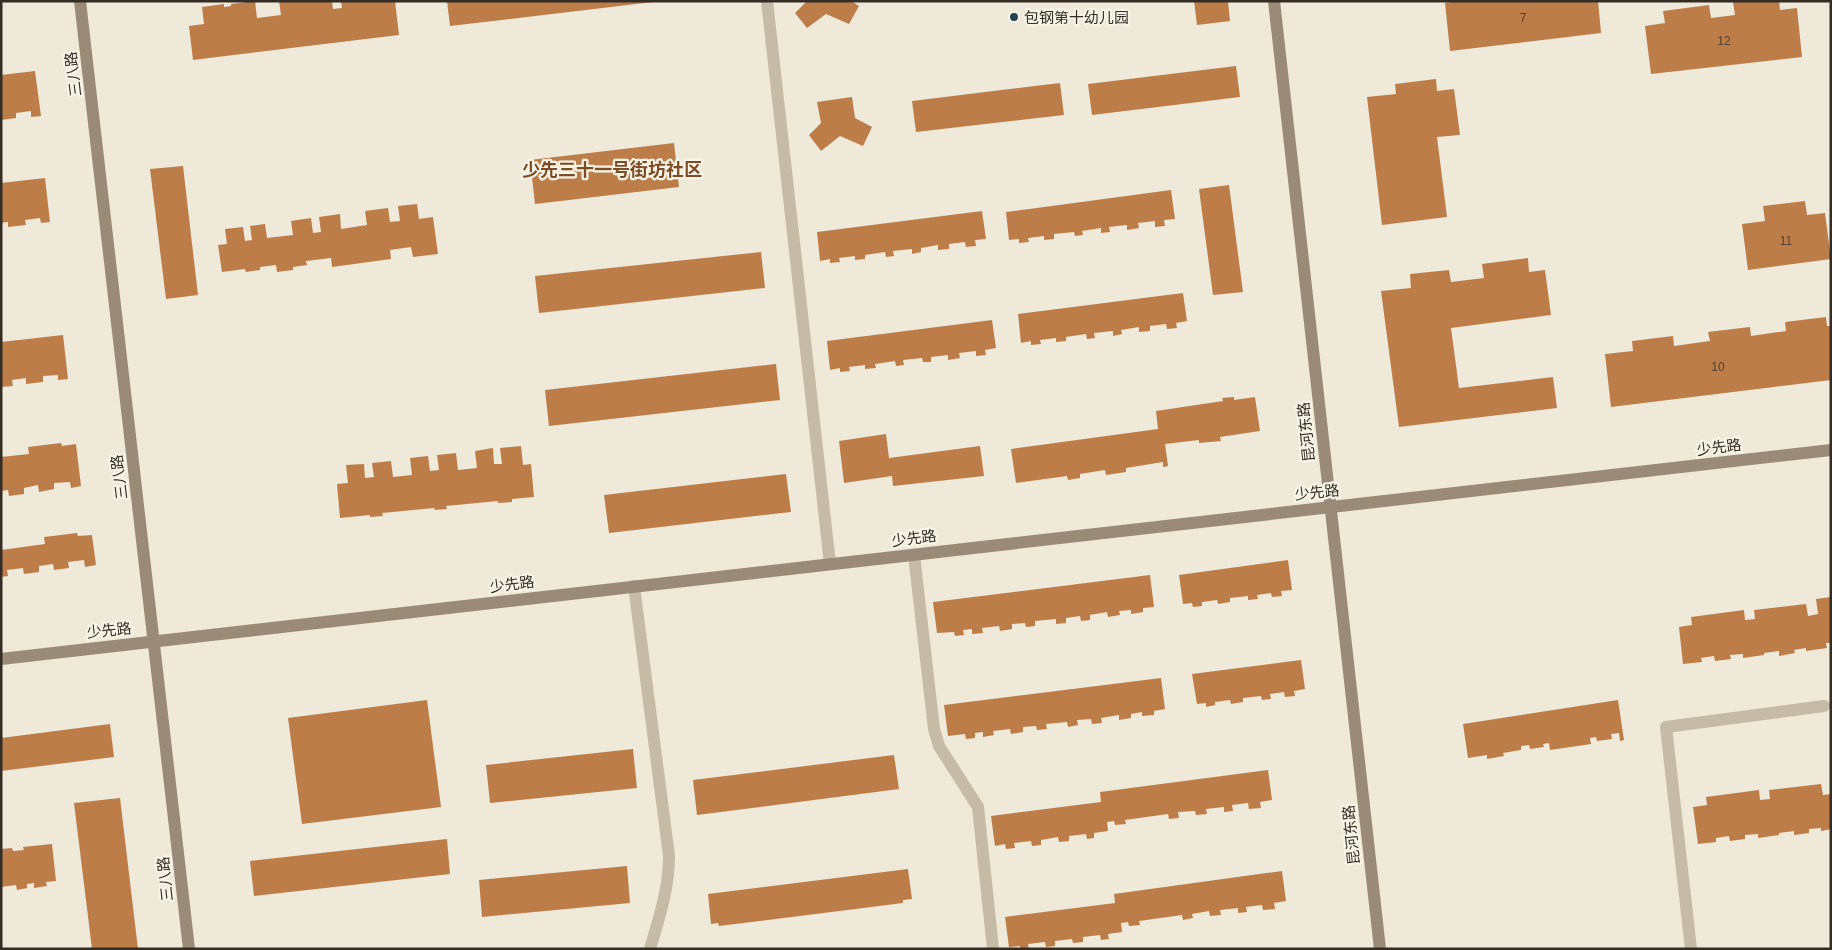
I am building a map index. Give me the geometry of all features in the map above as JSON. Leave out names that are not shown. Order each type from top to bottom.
[{"type":"main road","name":"三八路","points":[[80,1],[189,949]]},
{"type":"main road","name":"昆河东路","points":[[1274,1],[1380,949]]},
{"type":"main road","name":"少先路","points":[[1,659],[1831,450]]},
{"type":"street","points":[[767,1],[830,564]]},
{"type":"street","points":[[914,555],[934,728],[939,746],[978,808],[993,949]]},
{"type":"street","points":[[634,586],[669,856],[666,892],[650,949]]},
{"type":"street","points":[[1691,949],[1666,726],[1824,706]]},
{"type":"building","points":[[255,1],[257,18],[281,15],[279,1],[332,1],[333,9],[342,8],[341,1],[395,1],[399,35],[193,60],[189,26],[204,24],[202,7],[224,4],[224,7],[231,6],[231,4]]},
{"type":"building","points":[[447,1],[653,1],[653,2],[450,26]]},
{"type":"building","points":[[807,1],[851,1],[859,6],[849,24],[826,14],[807,28],[795,13]]},
{"type":"building","points":[[1194,1],[1228,1],[1230,21],[1197,25]]},
{"type":"building","points":[[1455,1],[1598,1],[1601,33],[1450,51],[1445,3]]},
{"type":"building","points":[[1779,1],[1780,10],[1797,8],[1802,57],[1651,74],[1645,26],[1665,23],[1663,11],[1709,5],[1711,18],[1735,15],[1733,2]]},
{"type":"building","points":[[1236,66],[1240,97],[1092,115],[1088,84]]},
{"type":"building","points":[[35,71],[41,116],[31,117],[31,111],[16,113],[16,118],[1,120],[1,75]]},
{"type":"building","points":[[1436,79],[1437,91],[1454,89],[1460,135],[1437,137],[1447,217],[1382,225],[1367,97],[1396,94],[1395,84]]},
{"type":"building","points":[[1060,83],[1064,115],[916,132],[912,101]]},
{"type":"building","points":[[852,97],[855,118],[872,127],[863,146],[840,136],[821,151],[809,135],[821,123],[817,102]]},
{"type":"building","points":[[674,143],[679,187],[535,204],[530,160]]},
{"type":"building","points":[[183,166],[198,295],[166,299],[150,169]]},
{"type":"building","points":[[45,178],[50,222],[41,223],[40,218],[25,220],[26,225],[8,227],[8,222],[1,223],[1,183]]},
{"type":"building","points":[[1229,185],[1243,292],[1213,295],[1199,189]]},
{"type":"building","points":[[1171,190],[1175,219],[1164,220],[1165,226],[1155,227],[1155,221],[1138,223],[1139,228],[1127,230],[1127,225],[1109,227],[1110,232],[1101,233],[1101,228],[1082,231],[1083,235],[1075,236],[1074,232],[1054,234],[1054,239],[1044,240],[1044,236],[1028,238],[1029,242],[1019,243],[1019,239],[1009,240],[1006,212]]},
{"type":"building","points":[[1805,201],[1807,215],[1825,213],[1831,259],[1748,270],[1742,224],[1765,221],[1763,206]]},
{"type":"building","points":[[417,204],[419,219],[433,217],[438,254],[413,257],[411,247],[390,250],[391,259],[332,267],[331,258],[306,261],[307,265],[293,267],[293,270],[277,272],[276,265],[260,267],[260,270],[246,272],[245,269],[222,272],[218,245],[227,244],[225,229],[243,227],[245,241],[252,240],[250,226],[265,224],[267,238],[293,235],[291,221],[311,218],[313,233],[321,232],[319,217],[340,214],[341,229],[367,225],[365,211],[388,208],[390,222],[400,221],[398,206]]},
{"type":"building","points":[[982,211],[986,239],[975,240],[976,246],[966,247],[965,242],[949,244],[949,249],[938,250],[938,245],[921,248],[921,252],[912,254],[912,249],[893,251],[894,256],[886,257],[885,252],[865,255],[865,259],[855,260],[855,256],[839,258],[840,262],[830,263],[830,259],[820,261],[817,232]]},
{"type":"building","points":[[761,252],[765,288],[539,313],[535,276]]},
{"type":"building","points":[[1528,258],[1529,272],[1545,270],[1551,315],[1451,328],[1459,388],[1553,377],[1557,408],[1399,427],[1381,291],[1411,288],[1410,274],[1449,270],[1451,282],[1484,278],[1482,264]]},
{"type":"building","points":[[1183,293],[1187,321],[1176,323],[1177,328],[1167,329],[1166,324],[1150,326],[1150,331],[1139,332],[1139,327],[1121,330],[1122,334],[1113,336],[1113,331],[1094,333],[1095,338],[1087,339],[1086,334],[1066,337],[1066,341],[1056,342],[1056,338],[1040,340],[1041,344],[1031,345],[1031,341],[1021,343],[1018,314]]},
{"type":"building","points":[[1826,317],[1827,326],[1831,326],[1831,380],[1611,407],[1605,354],[1633,351],[1632,341],[1673,336],[1674,346],[1710,341],[1708,332],[1750,327],[1751,336],[1786,331],[1785,322]]},
{"type":"building","points":[[992,320],[996,348],[985,350],[986,355],[976,356],[976,351],[959,353],[960,358],[948,360],[948,355],[931,357],[931,362],[923,362],[922,358],[903,360],[904,365],[896,366],[895,361],[875,364],[876,368],[865,369],[865,365],[849,367],[850,371],[840,372],[840,368],[830,370],[827,341]]},
{"type":"building","points":[[63,335],[68,379],[58,380],[58,375],[43,376],[43,382],[26,384],[26,378],[12,380],[13,386],[1,387],[1,342]]},
{"type":"building","points":[[776,364],[780,400],[549,426],[545,390]]},
{"type":"building","points":[[1234,397],[1234,400],[1255,397],[1260,431],[1220,437],[1221,441],[1199,443],[1199,440],[1165,444],[1168,466],[1163,467],[1163,462],[1126,468],[1126,472],[1106,475],[1105,470],[1080,474],[1080,478],[1068,480],[1067,476],[1016,483],[1011,449],[1158,429],[1156,411],[1223,401],[1222,398]]},
{"type":"building","points":[[886,434],[889,458],[980,446],[984,476],[893,486],[892,476],[844,483],[839,441]]},
{"type":"building","points":[[61,443],[62,446],[76,444],[81,486],[71,488],[70,482],[54,483],[54,489],[39,492],[38,485],[24,488],[24,494],[9,496],[8,490],[1,491],[1,457],[29,454],[28,447]]},
{"type":"building","points":[[521,446],[523,465],[531,464],[534,497],[512,499],[512,502],[498,503],[498,501],[446,506],[447,509],[435,510],[434,508],[382,513],[383,516],[370,517],[370,515],[340,518],[337,484],[348,483],[346,465],[364,464],[365,478],[374,477],[372,463],[391,461],[393,477],[412,475],[410,458],[428,456],[430,471],[439,470],[437,455],[456,453],[458,470],[477,468],[475,451],[493,448],[494,464],[502,464],[500,448]]},
{"type":"building","points":[[786,474],[791,512],[609,533],[604,495]]},
{"type":"building","points":[[77,533],[78,536],[92,535],[96,565],[85,567],[84,560],[68,562],[69,568],[54,570],[53,564],[39,566],[39,572],[24,574],[23,568],[7,570],[8,576],[1,577],[1,550],[45,544],[44,537]]},
{"type":"building","points":[[1288,560],[1292,590],[1281,591],[1282,596],[1272,597],[1271,593],[1257,595],[1258,599],[1248,600],[1248,596],[1230,598],[1230,602],[1218,604],[1217,600],[1202,602],[1202,606],[1193,607],[1192,603],[1183,604],[1179,575]]},
{"type":"building","points":[[1150,575],[1154,607],[1143,608],[1143,612],[1131,614],[1131,610],[1119,611],[1120,615],[1108,617],[1107,612],[1090,615],[1090,620],[1081,621],[1080,616],[1066,618],[1066,623],[1056,624],[1056,619],[1035,621],[1035,626],[1026,627],[1025,623],[1012,624],[1012,629],[1000,631],[999,626],[982,628],[983,633],[972,634],[972,629],[963,630],[964,635],[955,636],[954,632],[937,633],[933,602]]},
{"type":"building","points":[[1831,597],[1831,643],[1826,643],[1827,648],[1806,651],[1806,648],[1794,650],[1795,653],[1779,656],[1779,651],[1743,658],[1743,654],[1730,655],[1731,659],[1715,661],[1714,656],[1701,658],[1702,662],[1683,664],[1679,627],[1692,625],[1691,617],[1744,610],[1745,620],[1755,619],[1754,610],[1806,604],[1808,616],[1818,614],[1816,599]]},
{"type":"building","points":[[1301,660],[1305,689],[1294,691],[1295,696],[1285,697],[1284,692],[1270,694],[1271,699],[1262,700],[1261,696],[1243,698],[1243,702],[1231,704],[1230,700],[1215,702],[1215,705],[1206,707],[1206,703],[1197,704],[1192,674]]},
{"type":"building","points":[[1161,678],[1165,709],[1154,711],[1154,715],[1142,716],[1142,712],[1131,714],[1131,718],[1119,720],[1119,715],[1101,718],[1102,723],[1092,724],[1091,719],[1077,720],[1078,725],[1068,727],[1067,722],[1046,724],[1047,729],[1037,730],[1036,726],[1023,727],[1023,732],[1011,734],[1010,729],[993,731],[994,735],[983,737],[983,732],[975,733],[975,738],[966,739],[965,734],[948,736],[944,705]]},
{"type":"building","points":[[427,700],[441,807],[302,824],[288,718]]},
{"type":"building","points":[[1618,700],[1624,740],[1620,741],[1619,733],[1611,734],[1612,739],[1597,741],[1596,737],[1590,738],[1591,744],[1550,750],[1549,743],[1543,744],[1544,747],[1530,749],[1529,745],[1521,746],[1521,750],[1503,753],[1504,756],[1487,759],[1487,755],[1468,758],[1463,724]]},
{"type":"building","points":[[110,724],[114,757],[1,771],[1,738]]},
{"type":"building","points":[[633,749],[637,788],[490,803],[486,765]]},
{"type":"building","points":[[894,755],[899,789],[697,815],[693,780]]},
{"type":"building","points":[[1268,770],[1272,800],[1260,802],[1261,808],[1249,809],[1248,803],[1232,805],[1233,811],[1224,812],[1224,807],[1206,809],[1207,814],[1196,815],[1195,811],[1178,812],[1179,818],[1169,819],[1168,814],[1125,820],[1126,824],[1115,825],[1114,821],[1107,822],[1108,831],[1094,833],[1094,838],[1087,839],[1086,834],[1069,836],[1069,841],[1059,842],[1058,837],[1041,840],[1041,845],[1032,846],[1031,841],[1014,843],[1015,848],[1006,849],[1005,844],[995,846],[991,816],[1101,802],[1100,792]]},
{"type":"building","points":[[1821,784],[1823,795],[1831,794],[1831,829],[1821,831],[1821,828],[1809,829],[1809,833],[1794,835],[1794,831],[1758,838],[1758,834],[1745,835],[1745,839],[1730,841],[1729,836],[1716,838],[1716,842],[1698,844],[1693,807],[1707,805],[1706,797],[1759,790],[1760,800],[1770,799],[1769,790]]},
{"type":"building","points":[[120,798],[138,949],[92,949],[74,803]]},
{"type":"building","points":[[447,839],[450,874],[254,896],[250,861]]},
{"type":"building","points":[[52,844],[56,881],[46,882],[47,886],[34,888],[34,883],[27,884],[27,888],[17,890],[16,885],[1,887],[1,849],[24,850],[23,847]]},
{"type":"building","points":[[627,866],[630,903],[482,917],[479,880]]},
{"type":"building","points":[[908,869],[912,899],[903,900],[903,903],[719,926],[718,923],[711,924],[708,894]]},
{"type":"building","points":[[1282,871],[1286,901],[1274,903],[1275,909],[1263,910],[1262,905],[1246,907],[1247,912],[1238,913],[1238,908],[1220,910],[1221,915],[1210,916],[1209,911],[1192,914],[1193,918],[1183,920],[1182,915],[1139,921],[1140,925],[1129,926],[1128,922],[1121,923],[1122,932],[1108,934],[1109,939],[1101,940],[1100,935],[1083,937],[1083,942],[1073,943],[1072,939],[1055,941],[1055,946],[1046,947],[1045,942],[1028,944],[1029,949],[1020,949],[1020,946],[1009,947],[1005,917],[1115,903],[1114,894]]},
{"type":"place","name":"包钢第十幼儿园","points":[[1014,17]]},
{"type":"district","name":"少先三十一号街坊社区","points":[[612,170]]}]
